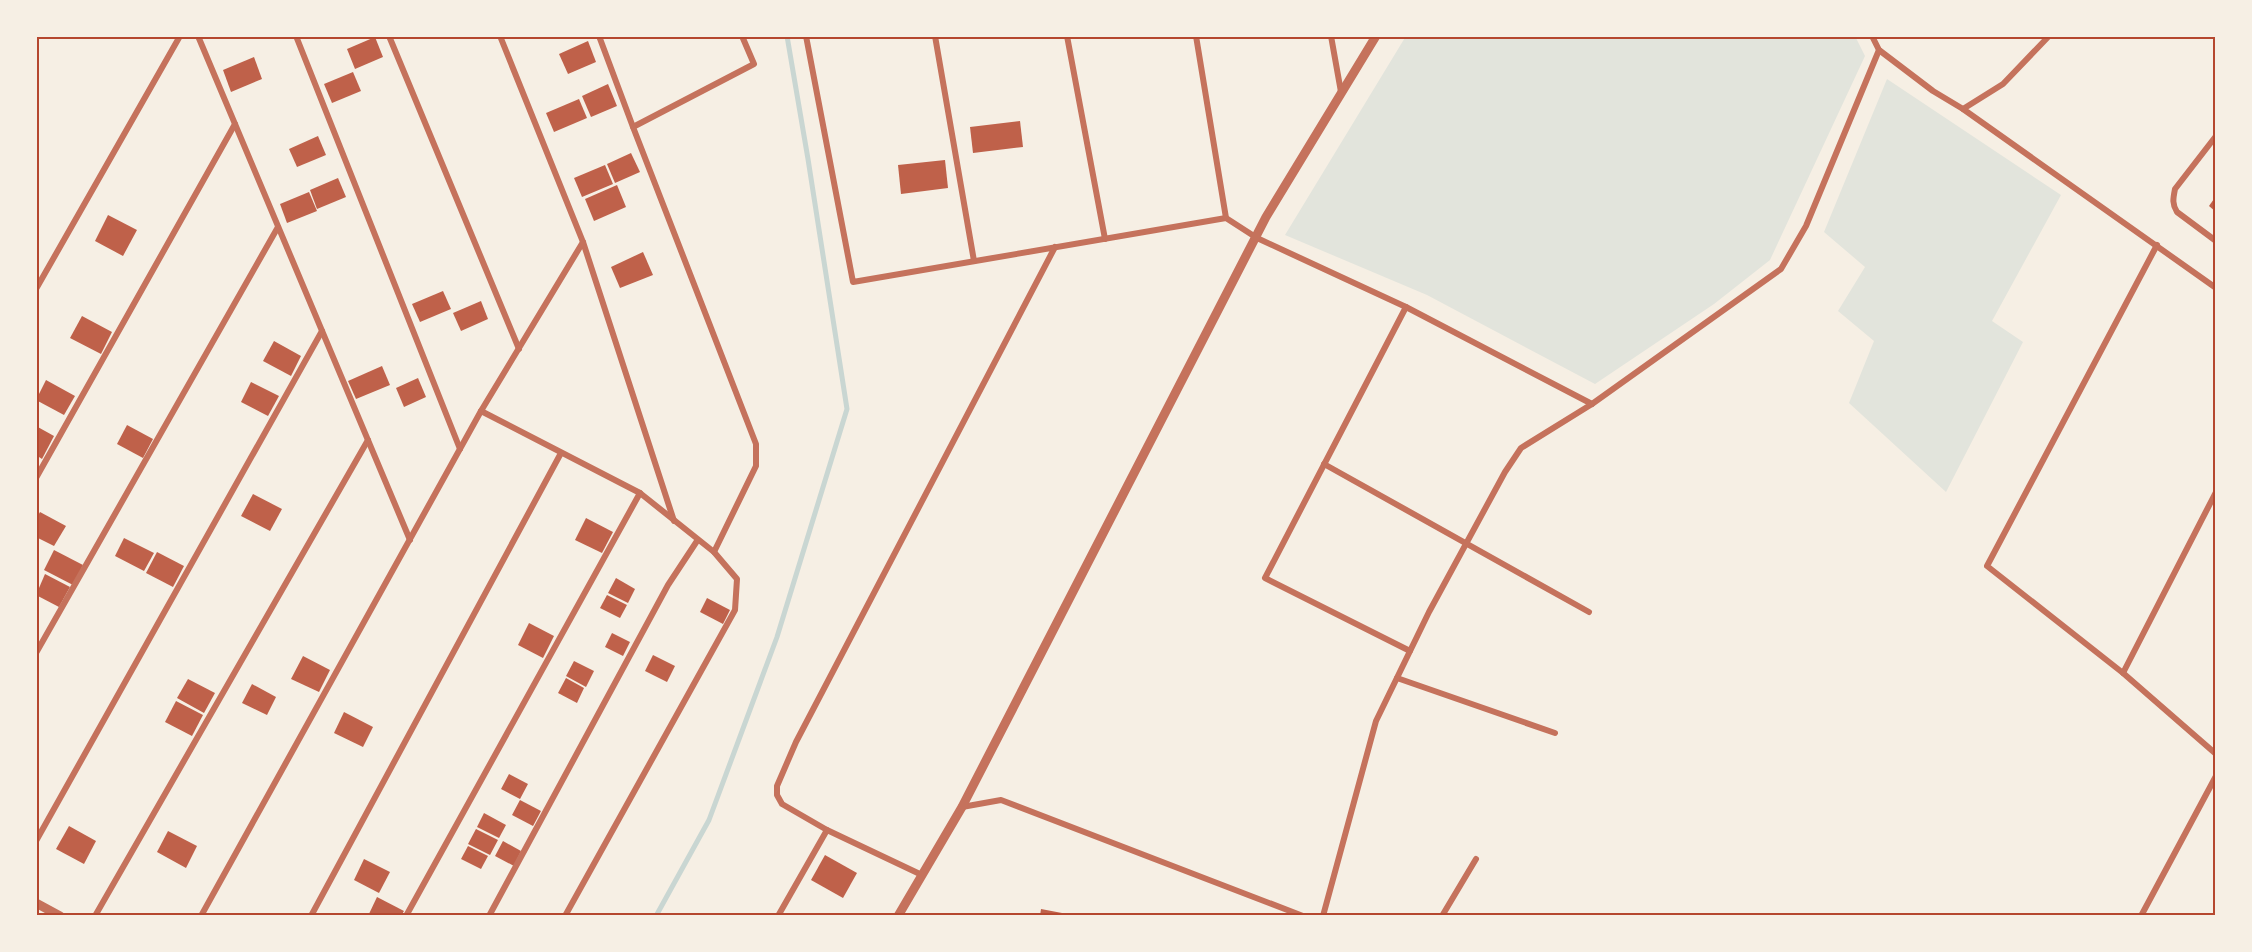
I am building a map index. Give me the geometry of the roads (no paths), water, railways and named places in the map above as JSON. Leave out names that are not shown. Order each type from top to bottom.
[{"type":"street","points":[[36,289],[180,36]]},
{"type":"street","points":[[198,36],[410,540]]},
{"type":"street","points":[[296,36],[460,449]]},
{"type":"street","points":[[389,36],[519,349]]},
{"type":"street","points":[[500,36],[583,242],[674,521]]},
{"type":"street","points":[[599,36],[756,444],[756,466],[714,552]]},
{"type":"street","points":[[633,127],[754,64],[742,36]]},
{"type":"street","points":[[806,36],[854,282],[1226,218],[1257,238],[1406,307],[1592,404]]},
{"type":"street","points":[[935,36],[975,261]]},
{"type":"street","points":[[1067,36],[1105,239]]},
{"type":"street","points":[[1196,36],[1226,218]]},
{"type":"street","points":[[1331,36],[1342,94]]},
{"type":"street","points":[[898,916],[962,807],[1266,217],[1376,36]]},
{"type":"street","points":[[1872,36],[1879,50],[1933,91],[1963,109],[2216,288]]},
{"type":"street","points":[[1963,109],[2003,84],[2049,36]]},
{"type":"street","points":[[1323,916],[1376,721],[1410,651],[1505,472],[1521,448],[1592,404],[1781,269],[1806,226],[1879,50]]},
{"type":"street","points":[[36,478],[235,124]]},
{"type":"street","points":[[2216,136],[2175,189],[2173,199],[2176,212],[2216,241]]},
{"type":"street","points":[[36,653],[278,227]]},
{"type":"street","points":[[201,916],[481,411],[583,242]]},
{"type":"street","points":[[2157,245],[1987,566],[2123,673],[2216,754]]},
{"type":"street","points":[[922,875],[827,830],[782,804],[777,795],[777,786],[796,742],[1055,247]]},
{"type":"street","points":[[1406,307],[1265,578],[1410,651]]},
{"type":"street","points":[[36,841],[322,331]]},
{"type":"street","points":[[481,411],[640,493],[697,541],[714,552],[737,579],[735,610],[564,916]]},
{"type":"street","points":[[95,916],[368,440]]},
{"type":"street","points":[[311,916],[561,453]]},
{"type":"street","points":[[1324,464],[1590,612]]},
{"type":"street","points":[[2123,673],[2216,492]]},
{"type":"street","points":[[406,916],[640,493]]},
{"type":"street","points":[[489,916],[668,585],[697,541]]},
{"type":"street","points":[[1397,678],[1555,733]]},
{"type":"street","points":[[2141,916],[2216,776]]},
{"type":"street","points":[[962,807],[1001,800],[1303,916]]},
{"type":"street","points":[[778,916],[827,830]]},
{"type":"street","points":[[1442,916],[1476,859]]},
{"type":"street","points":[[36,903],[60,916]]},
{"type":"waterway","points":[[656,916],[709,820],[777,637],[847,409],[787,36]]}]
